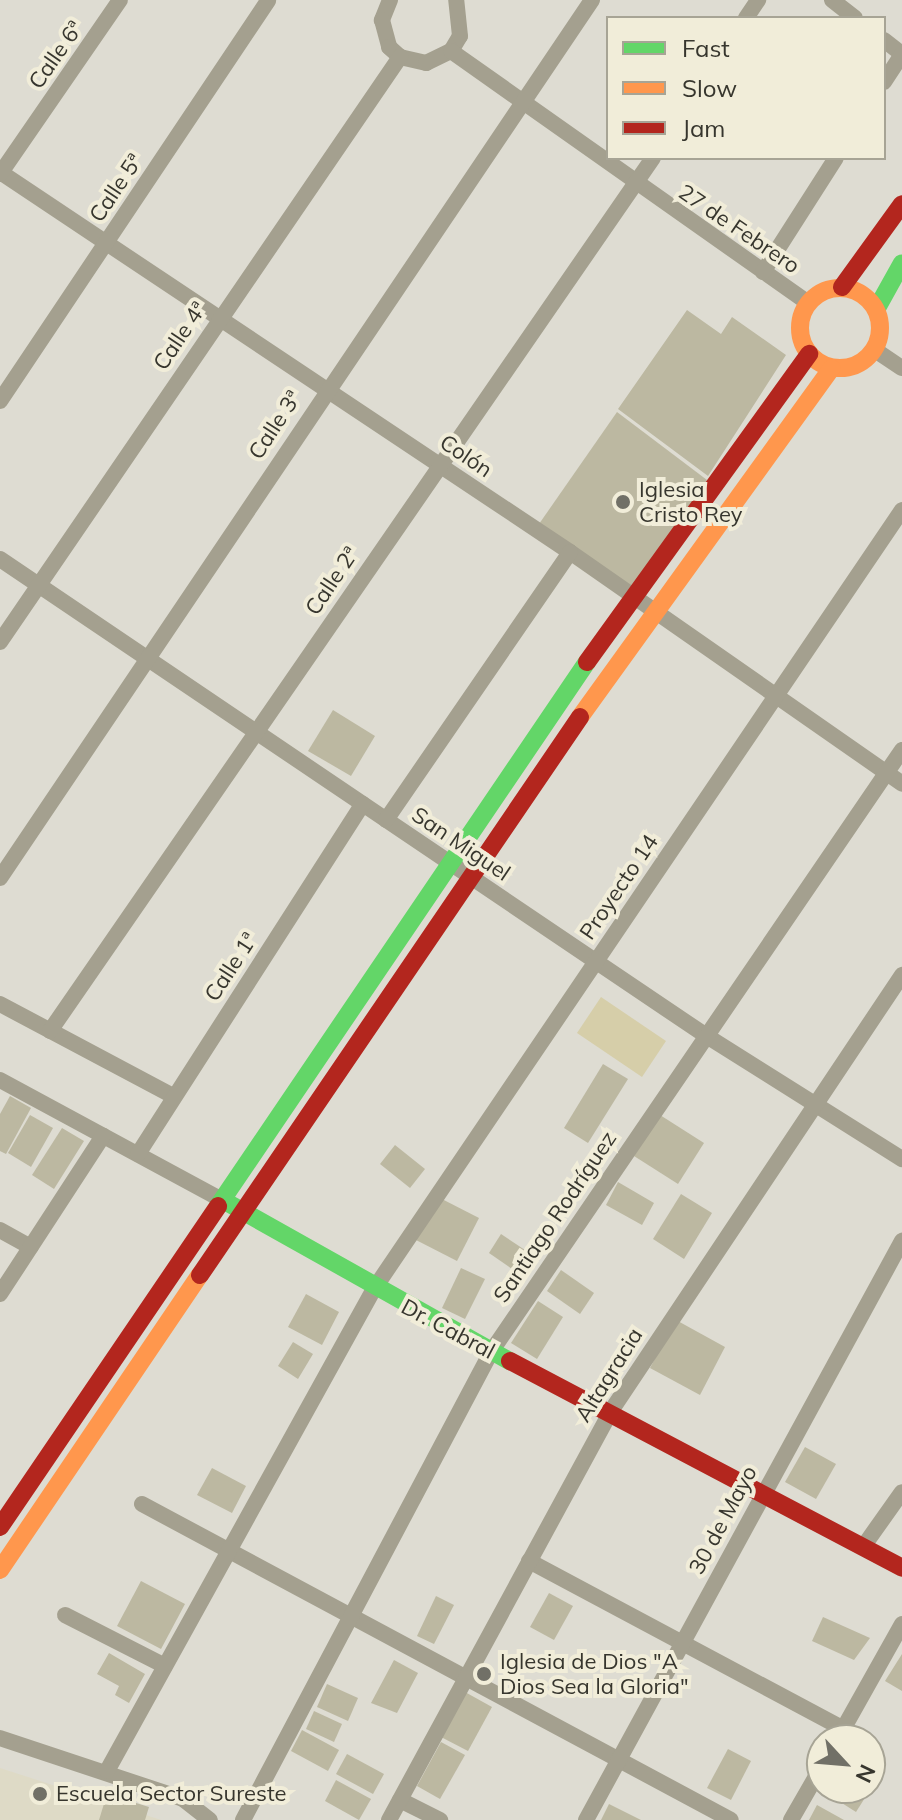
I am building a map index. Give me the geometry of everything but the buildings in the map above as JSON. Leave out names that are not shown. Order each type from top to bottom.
[{"type":"main road","points":[[842,287],[856,290],[877,308],[881,329],[875,350],[864,362],[832,368],[809,354],[800,320],[808,303],[842,287],[902,204]]},
{"type":"main road","points":[[877,308],[902,263]]},
{"type":"main road","points":[[0,1527],[631,598],[809,354]]},
{"type":"main road","points":[[0,1570],[650,613],[832,368]]},
{"type":"main road","name":"Dr. Cabral","points":[[224,1201],[374,1289],[902,1568]]},
{"type":"street","name":"Calle 6ª","points":[[0,173],[120,0]]},
{"type":"street","name":"Calle 5ª","points":[[0,401],[268,0]]},
{"type":"street","points":[[384,2],[383,34],[400,57],[426,63],[451,51],[462,18],[456,0]]},
{"type":"street","name":"Calle 3ª","points":[[0,878],[325,389],[592,0]]},
{"type":"street","points":[[832,0],[852,16]]},
{"type":"street","points":[[886,42],[902,54],[886,79]]},
{"type":"street","name":"27 de Febrero","points":[[451,51],[520,105],[808,303]]},
{"type":"street","name":"Calle 4ª","points":[[0,642],[400,57]]},
{"type":"street","name":"Calle 2ª","points":[[50,1031],[438,464],[652,160]]},
{"type":"street","points":[[763,272],[835,160]]},
{"type":"street","name":"Colón","points":[[0,173],[570,552],[650,613],[902,784]]},
{"type":"street","points":[[875,350],[902,368]]},
{"type":"street","name":"Proyecto 14","points":[[107,1771],[374,1289],[902,510]]},
{"type":"street","points":[[386,820],[570,552]]},
{"type":"street","name":"San Miguel","points":[[0,559],[705,1035],[902,1159]]},
{"type":"street","name":"Santiago Rodríguez","points":[[243,1820],[491,1352],[902,750]]},
{"type":"street","name":"Calle 1ª","points":[[138,1154],[363,804]]},
{"type":"street","name":"Altagracia","points":[[389,1820],[609,1414],[813,1103],[902,975]]},
{"type":"street","points":[[0,1004],[173,1096]]},
{"type":"street","name":"Dr. Cabral","points":[[0,1080],[224,1201]]},
{"type":"street","points":[[0,1294],[103,1136]]},
{"type":"street","points":[[0,1230],[31,1247]]},
{"type":"street","name":"30 de Mayo","points":[[586,1820],[683,1645],[762,1492],[902,1241]]},
{"type":"street","points":[[863,1547],[902,1492]]},
{"type":"street","points":[[142,1504],[731,1820]]},
{"type":"street","points":[[529,1561],[822,1724]]},
{"type":"street","points":[[65,1615],[165,1666]]},
{"type":"street","points":[[846,1724],[902,1624]]},
{"type":"street","points":[[0,1738],[107,1771],[210,1820]]},
{"type":"street","points":[[791,1820],[806,1794]]},
{"type":"street","points":[[400,1800],[440,1820]]},
{"type":"shaded area","points":[[601,997],[666,1041],[642,1077],[577,1033]]},
{"type":"shaded area","name":"Escuela Sector Sureste","points":[[0,1768],[161,1820],[0,1820]]},
{"type":"traffic: fast","points":[[877,308],[902,263]]},
{"type":"traffic: fast","points":[[218,1206],[587,662]]},
{"type":"traffic: fast","points":[[228,1203],[510,1361]]},
{"type":"traffic: slow","points":[[832,288],[848,288],[869,299],[880,320],[880,328],[880,336],[869,357],[848,368],[832,368],[818,362],[806,350],[800,336],[800,320],[806,306],[818,294],[832,288]]},
{"type":"traffic: slow","points":[[580,717],[832,368]]},
{"type":"traffic: slow","points":[[0,1570],[200,1275]]},
{"type":"traffic: jam","points":[[842,287],[902,204]]},
{"type":"traffic: jam","points":[[587,662],[809,354]]},
{"type":"traffic: jam","points":[[200,1275],[580,717]]},
{"type":"traffic: jam","points":[[0,1527],[218,1206]]},
{"type":"traffic: jam","points":[[510,1361],[902,1568]]},
{"type":"place","name":"Iglesia Cristo Rey","points":[[623,502]]},
{"type":"place","name":"Iglesia de Dios \"A Dios Sea la Gloria\"","points":[[484,1674]]},
{"type":"place","name":"Escuela Sector Sureste","points":[[40,1794]]}]
